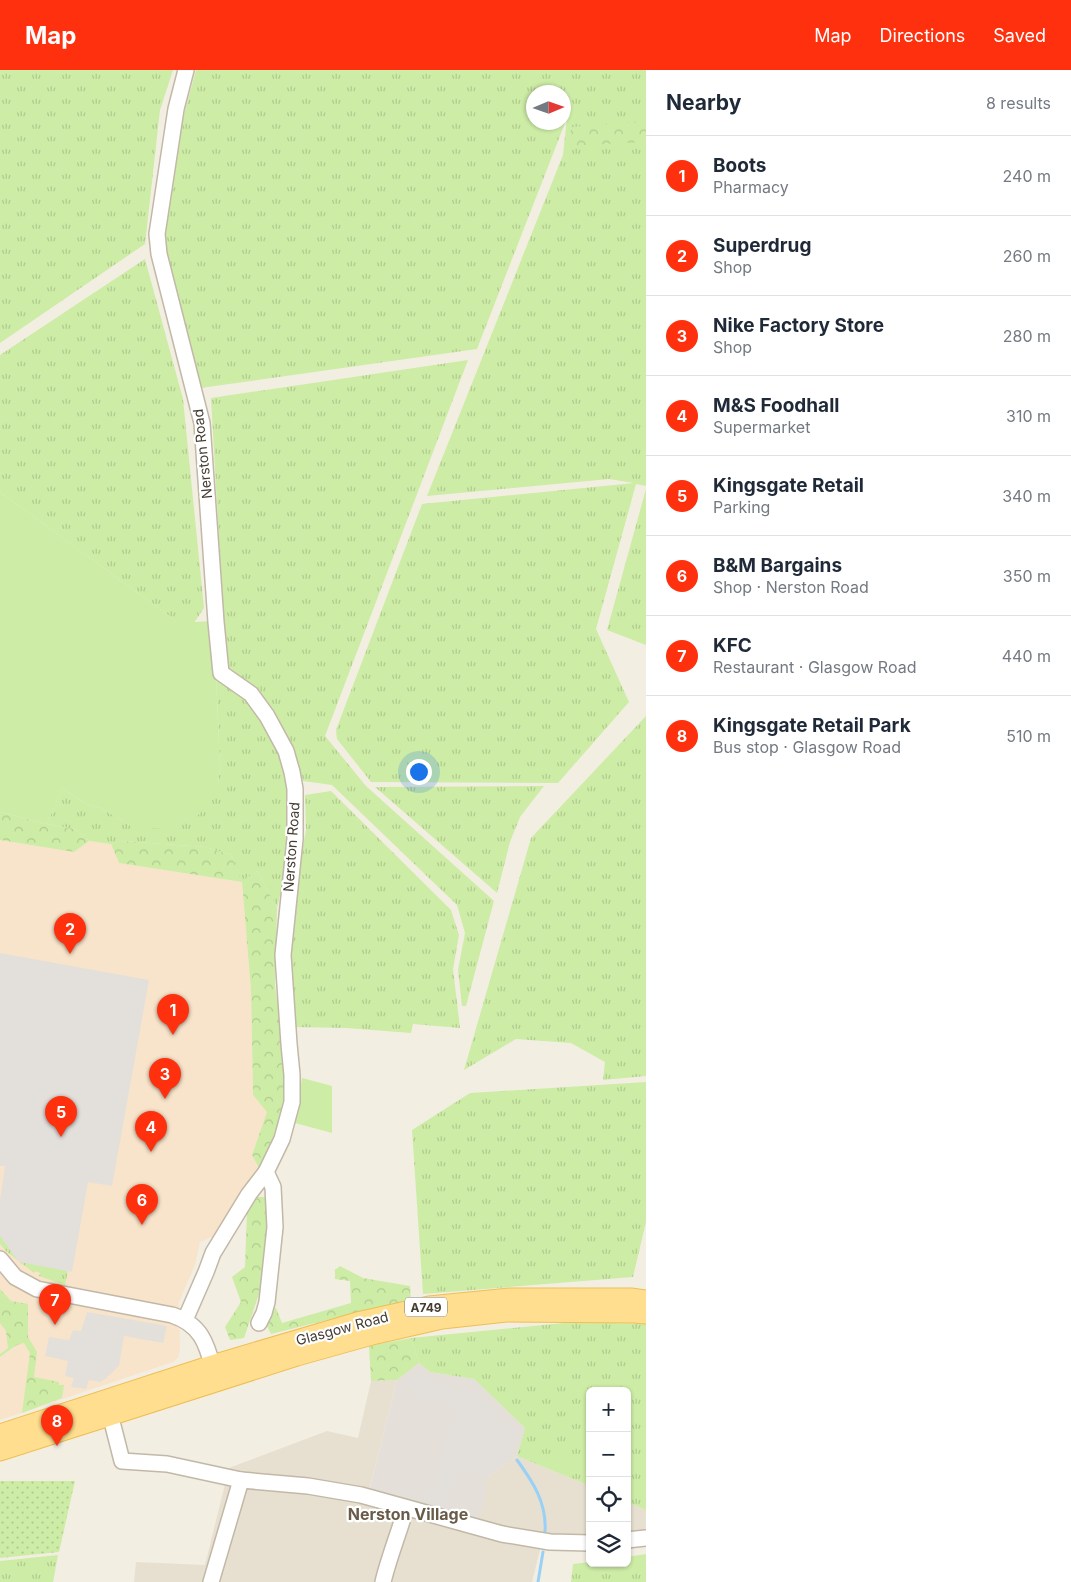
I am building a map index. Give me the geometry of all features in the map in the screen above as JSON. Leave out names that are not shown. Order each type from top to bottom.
[{"type":"main road","name":"Glasgow Road","points":[[0,1434],[108,1407],[215,1373],[358,1322],[429,1306],[510,1298],[631,1298],[646,1300]]},
{"type":"main road","name":"Glasgow Road","points":[[215,1373],[297,1356],[366,1336],[442,1319],[506,1312],[646,1314]]},
{"type":"main road","name":"Glasgow Road","points":[[0,1451],[108,1407]]},
{"type":"street","name":"Nerston Road","points":[[185,1320],[206,1272],[212,1253],[249,1194],[266,1172],[282,1139],[292,1102],[292,1075],[283,954],[295,839],[295,789],[286,751],[267,716],[250,694],[222,673],[216,622],[202,423],[159,254],[157,234],[176,109],[186,70]]},
{"type":"street","points":[[259,1323],[267,1302],[275,1228],[273,1187],[266,1172]]},
{"type":"street","points":[[0,1259],[16,1277],[37,1289],[54,1294],[172,1315],[185,1320],[202,1335],[215,1373]]},
{"type":"street","points":[[108,1407],[122,1461],[167,1464],[241,1480],[308,1486],[352,1494],[502,1534],[550,1542],[586,1543]]},
{"type":"street","points":[[211,1582],[241,1480]]},
{"type":"street","points":[[382,1582],[390,1554],[399,1535],[406,1508]]},
{"type":"street","points":[[631,1540],[646,1538]]},
{"type":"shaded area","points":[[0,840],[74,852],[89,841],[111,844],[119,863],[242,882],[251,990],[253,1095],[267,1112],[252,1155],[260,1170],[221,1233],[200,1242],[195,1265],[179,1302],[180,1350],[178,1358],[173,1362],[0,1420],[0,1357],[15,1347],[8,1348],[0,1354]]},
{"type":"shaded area","points":[[0,953],[149,980],[112,1186],[88,1182],[72,1272],[19,1262],[0,1236],[0,1201],[5,1166],[0,1166]]},
{"type":"shaded area","points":[[87,1312],[167,1326],[163,1343],[124,1336],[119,1366],[100,1382],[89,1380],[86,1389],[71,1387],[74,1378],[65,1376],[68,1361],[45,1356],[49,1337],[69,1340],[73,1330],[81,1331]]},
{"type":"shaded area","points":[[419,1363],[430,1372],[474,1379],[525,1428],[517,1456],[488,1477],[481,1518],[369,1491],[397,1380]]},
{"type":"shaded area","points":[[421,1368],[439,1386],[474,1390],[516,1434],[509,1458],[487,1475],[457,1467],[447,1509],[424,1504],[428,1484],[435,1486],[456,1405],[436,1400],[431,1406],[403,1384]]},
{"type":"shaded area","points":[[397,1380],[369,1490],[488,1477],[517,1456],[586,1484],[586,1541],[541,1538],[532,1582],[134,1582],[136,1562],[205,1565],[229,1468],[327,1431],[358,1438],[371,1381]]},
{"type":"shaded area","points":[[631,1504],[644,1509],[646,1512],[646,1536],[631,1538]]},
{"type":"green space","points":[[0,70],[173,70],[160,110],[145,244],[0,343]]},
{"type":"green space","points":[[196,70],[646,70],[646,486],[636,484],[596,629],[629,702],[558,783],[371,782],[337,739],[336,730],[422,504],[634,483],[609,479],[427,496],[563,155],[566,130],[571,130],[571,85],[526,85],[526,130],[562,130],[477,349],[201,388],[163,235],[176,144]]},
{"type":"green space","points":[[646,121],[646,142],[565,146],[572,127]]},
{"type":"green space","points":[[145,259],[183,399],[204,608],[194,623],[179,623],[0,492],[0,355]]},
{"type":"green space","points":[[468,360],[325,736],[366,786],[494,901],[466,1006],[462,1006],[458,970],[465,933],[457,905],[332,785],[303,781],[283,730],[257,690],[226,666],[211,398]]},
{"type":"green space","points":[[646,489],[646,645],[607,630]]},
{"type":"green space","points":[[0,492],[179,623],[211,621],[216,674],[220,767],[218,785],[208,805],[196,817],[171,830],[131,826],[101,808],[86,804],[62,788],[47,824],[0,812]]},
{"type":"green space","points":[[216,674],[260,711],[289,770],[291,827],[277,908],[257,871],[242,882],[231,855],[206,847],[121,841],[111,844],[89,841],[75,829],[47,824],[62,788],[86,804],[101,808],[131,826],[218,785],[220,767]]},
{"type":"green space","points":[[646,716],[646,1076],[603,1080],[605,1062],[571,1043],[516,1039],[464,1070],[531,838]]},
{"type":"green space","points":[[544,786],[520,817],[510,842],[497,893],[375,787]]},
{"type":"green space","points":[[331,791],[451,910],[459,935],[453,969],[460,1028],[413,1024],[411,1033],[346,1028],[291,1027],[290,914],[306,830],[305,795]]},
{"type":"green space","points":[[0,812],[75,829],[89,841],[74,852],[0,840]]},
{"type":"green space","points":[[121,841],[206,847],[231,855],[242,881],[257,871],[277,908],[275,985],[286,1084],[278,1128],[260,1170],[252,1155],[267,1112],[253,1095],[251,990],[242,882],[119,863],[111,844]]},
{"type":"green space","points":[[302,1078],[332,1086],[332,1133],[295,1123]]},
{"type":"green space","points":[[646,1082],[646,1222],[633,1277],[423,1294],[412,1130],[470,1093]]},
{"type":"green space","points":[[258,1197],[266,1197],[267,1235],[259,1294],[244,1338],[230,1340],[225,1327],[241,1302],[232,1277],[245,1267],[247,1211]]},
{"type":"green space","points":[[0,1230],[69,1265],[65,1285],[39,1276],[40,1273],[36,1271],[34,1273],[6,1251],[0,1244]]},
{"type":"green space","points":[[340,1266],[363,1278],[410,1286],[411,1302],[351,1314],[271,1334],[264,1320],[272,1306],[276,1308],[282,1323],[351,1303],[350,1281],[335,1279],[335,1270]]},
{"type":"green space","points":[[0,1289],[11,1301],[28,1304],[28,1337],[37,1352],[34,1377],[59,1382],[59,1385],[64,1385],[62,1398],[22,1413],[30,1353],[24,1343],[17,1345],[0,1357],[0,1354],[8,1348],[6,1331],[0,1323]]},
{"type":"green space","points":[[574,1322],[646,1324],[646,1512],[644,1509],[631,1504],[631,1387],[586,1387],[586,1484],[517,1456],[525,1428],[474,1379],[430,1372],[419,1363],[411,1338]]},
{"type":"green space","points":[[411,1338],[419,1363],[397,1380],[371,1381],[369,1346]]},
{"type":"green space","points":[[554,1454],[577,1465],[572,1477],[549,1468]]},
{"type":"green space","points":[[0,1481],[75,1481],[59,1552],[0,1558]]},
{"type":"green space","points":[[646,1554],[646,1582],[571,1582],[573,1564],[586,1562],[586,1567],[631,1567],[631,1556]]},
{"type":"green space","points":[[58,1555],[53,1582],[0,1582],[0,1561]]},
{"type":"waterway","points":[[517,1460],[538,1493],[544,1512],[545,1532]]},
{"type":"waterway","points":[[538,1582],[543,1552]]},
{"type":"place","name":"Superdrug","points":[[70,954]]},
{"type":"place","name":"Boots","points":[[173,1035]]},
{"type":"place","name":"Nike Factory Store","points":[[165,1099]]},
{"type":"place","name":"Kingsgate Retail","points":[[61,1137]]},
{"type":"place","name":"M&S Foodhall","points":[[151,1152]]},
{"type":"place","name":"B&M Bargains","points":[[142,1225]]},
{"type":"place","name":"KFC","points":[[55,1325]]},
{"type":"place","name":"Kingsgate Retail Park","points":[[57,1446]]},
{"type":"district","name":"Nerston Village","points":[[408,1514]]}]
